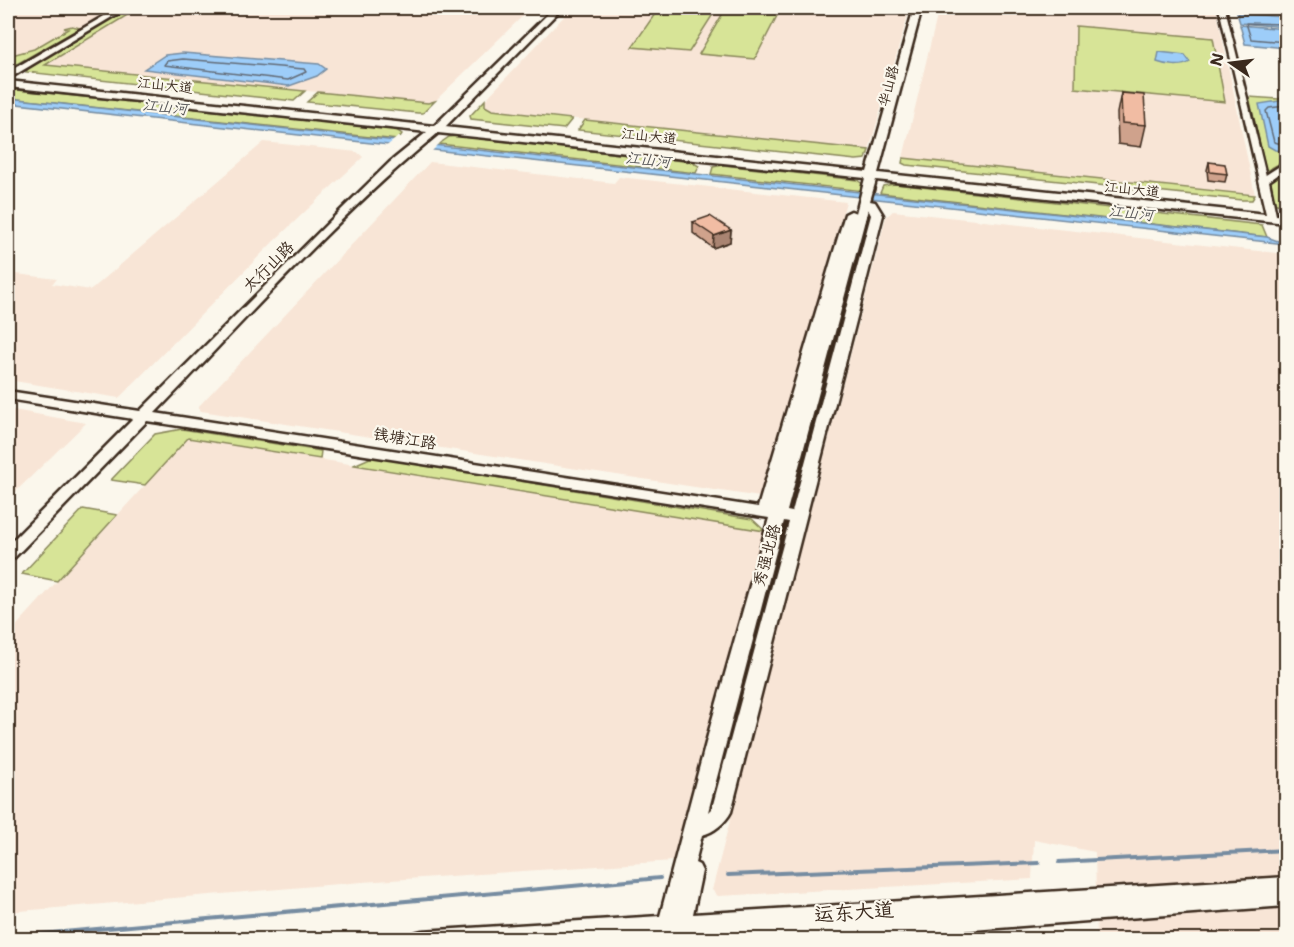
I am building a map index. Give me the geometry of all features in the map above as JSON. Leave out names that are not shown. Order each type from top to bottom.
[{"type":"street","points":[[8,80],[123,8]]},
{"type":"street","name":"太行山路","points":[[430,130],[547,8]]},
{"type":"street","name":"太行山路","points":[[8,540],[138,415],[402,152],[430,130],[558,8]]},
{"type":"street","name":"华山路","points":[[872,188],[918,8]]},
{"type":"street","name":"华山路","points":[[872,188],[924,8]]},
{"type":"street","points":[[1222,8],[1271,214]]},
{"type":"street","name":"江山大道","points":[[8,80],[430,130],[872,188],[1287,220]]},
{"type":"street","points":[[1263,180],[1287,165]]},
{"type":"street","name":"江山大道","points":[[872,188],[1287,215]]},
{"type":"street","name":"秀强北路","points":[[672,933],[781,515],[872,188]]},
{"type":"street","name":"钱塘江路","points":[[8,395],[781,515]]},
{"type":"street","name":"太行山路","points":[[8,554],[138,415]]},
{"type":"street","name":"秀强北路","points":[[672,933],[703,826],[781,515]]},
{"type":"street","name":"运东大道","points":[[422,939],[672,933],[856,911],[1287,886]]},
{"type":"street","name":"运东大道","points":[[707,939],[1287,897]]},
{"type":"shaded area","points":[[8,8],[114,8],[8,69]]},
{"type":"shaded area","points":[[139,8],[531,8],[435,101],[428,103],[44,65]]},
{"type":"shaded area","points":[[572,8],[910,8],[869,150],[492,110],[485,106],[485,100]]},
{"type":"shaded area","points":[[939,8],[1216,8],[1255,195],[903,158]]},
{"type":"shaded area","points":[[264,142],[357,152],[363,157],[274,241],[119,398],[8,380],[8,273],[57,279],[52,284],[91,290]]},
{"type":"shaded area","points":[[430,162],[614,183],[619,177],[846,202],[760,497],[201,411],[198,407]]},
{"type":"shaded area","points":[[893,211],[1286,254],[1286,939],[1097,939],[1095,852],[1034,840],[1032,879],[718,896],[712,890],[886,217]]},
{"type":"shaded area","points":[[8,409],[86,423],[8,499]]},
{"type":"shaded area","points":[[188,438],[765,531],[673,861],[362,882],[8,912],[8,635]]},
{"type":"green space","points":[[129,8],[139,8],[45,65],[305,91],[294,101],[26,72],[29,67]]},
{"type":"green space","points":[[659,8],[717,8],[689,52],[632,47]]},
{"type":"green space","points":[[726,8],[781,8],[755,59],[699,54]]},
{"type":"green space","points":[[72,26],[80,28],[8,69],[8,56],[34,49],[68,29],[64,28]]},
{"type":"green space","points":[[1076,26],[1213,38],[1225,102],[1075,88]]},
{"type":"green space","points":[[1280,70],[1286,71],[1286,95]]},
{"type":"green space","points":[[8,89],[396,130],[402,134],[398,140],[8,98]]},
{"type":"green space","points":[[318,92],[428,103],[435,101],[423,113],[307,102]]},
{"type":"green space","points":[[1286,95],[1286,160],[1266,171],[1249,97],[1279,99]]},
{"type":"green space","points":[[485,100],[485,106],[492,110],[572,119],[564,129],[471,119],[470,116]]},
{"type":"green space","points":[[585,120],[869,150],[866,159],[856,160],[578,130]]},
{"type":"green space","points":[[449,137],[692,162],[699,166],[696,173],[439,144]]},
{"type":"green space","points":[[903,158],[1255,195],[1252,200],[1242,200],[906,165],[902,163]]},
{"type":"green space","points":[[723,165],[857,180],[864,185],[864,191],[711,174],[713,167]]},
{"type":"green space","points":[[1286,170],[1286,192],[1283,200],[1286,206],[1272,203],[1268,186],[1272,179]]},
{"type":"green space","points":[[894,184],[1262,225],[1267,237],[880,193],[883,186]]},
{"type":"green space","points":[[182,429],[321,451],[320,459],[188,438],[145,485],[111,480],[155,434]]},
{"type":"green space","points":[[372,457],[752,519],[765,531],[354,465]]},
{"type":"green space","points":[[83,509],[117,515],[57,581],[22,574]]},
{"type":"water","points":[[1237,13],[1284,17],[1286,27],[1240,23]]},
{"type":"water","points":[[1240,25],[1286,29],[1286,48],[1245,44]]},
{"type":"water","points":[[1159,52],[1185,55],[1190,62],[1178,65],[1160,63],[1157,62]]},
{"type":"water","points":[[183,53],[319,64],[326,69],[317,76],[289,86],[144,69],[165,55]]},
{"type":"water","points":[[8,98],[1267,237],[1286,244],[8,103]]},
{"type":"water","points":[[1286,100],[1286,151],[1275,150],[1268,146],[1259,104]]},
{"type":"pier","points":[[398,137],[442,141],[430,153],[384,148]]},
{"type":"building","points":[[1121,93],[1144,95],[1146,125],[1122,123]]},
{"type":"building","points":[[1209,162],[1225,164],[1227,174],[1210,172]]},
{"type":"building","points":[[710,216],[731,230],[714,236],[693,222]]},
{"type":"waterway","points":[[1059,862],[1286,850]]},
{"type":"waterway","points":[[728,875],[1039,863]]},
{"type":"waterway","points":[[8,937],[660,878]]},
{"type":"water label","name":"江山河","points":[[165,107]]},
{"type":"water label","name":"江山河","points":[[648,160]]},
{"type":"water label","name":"江山河","points":[[1131,213]]}]
